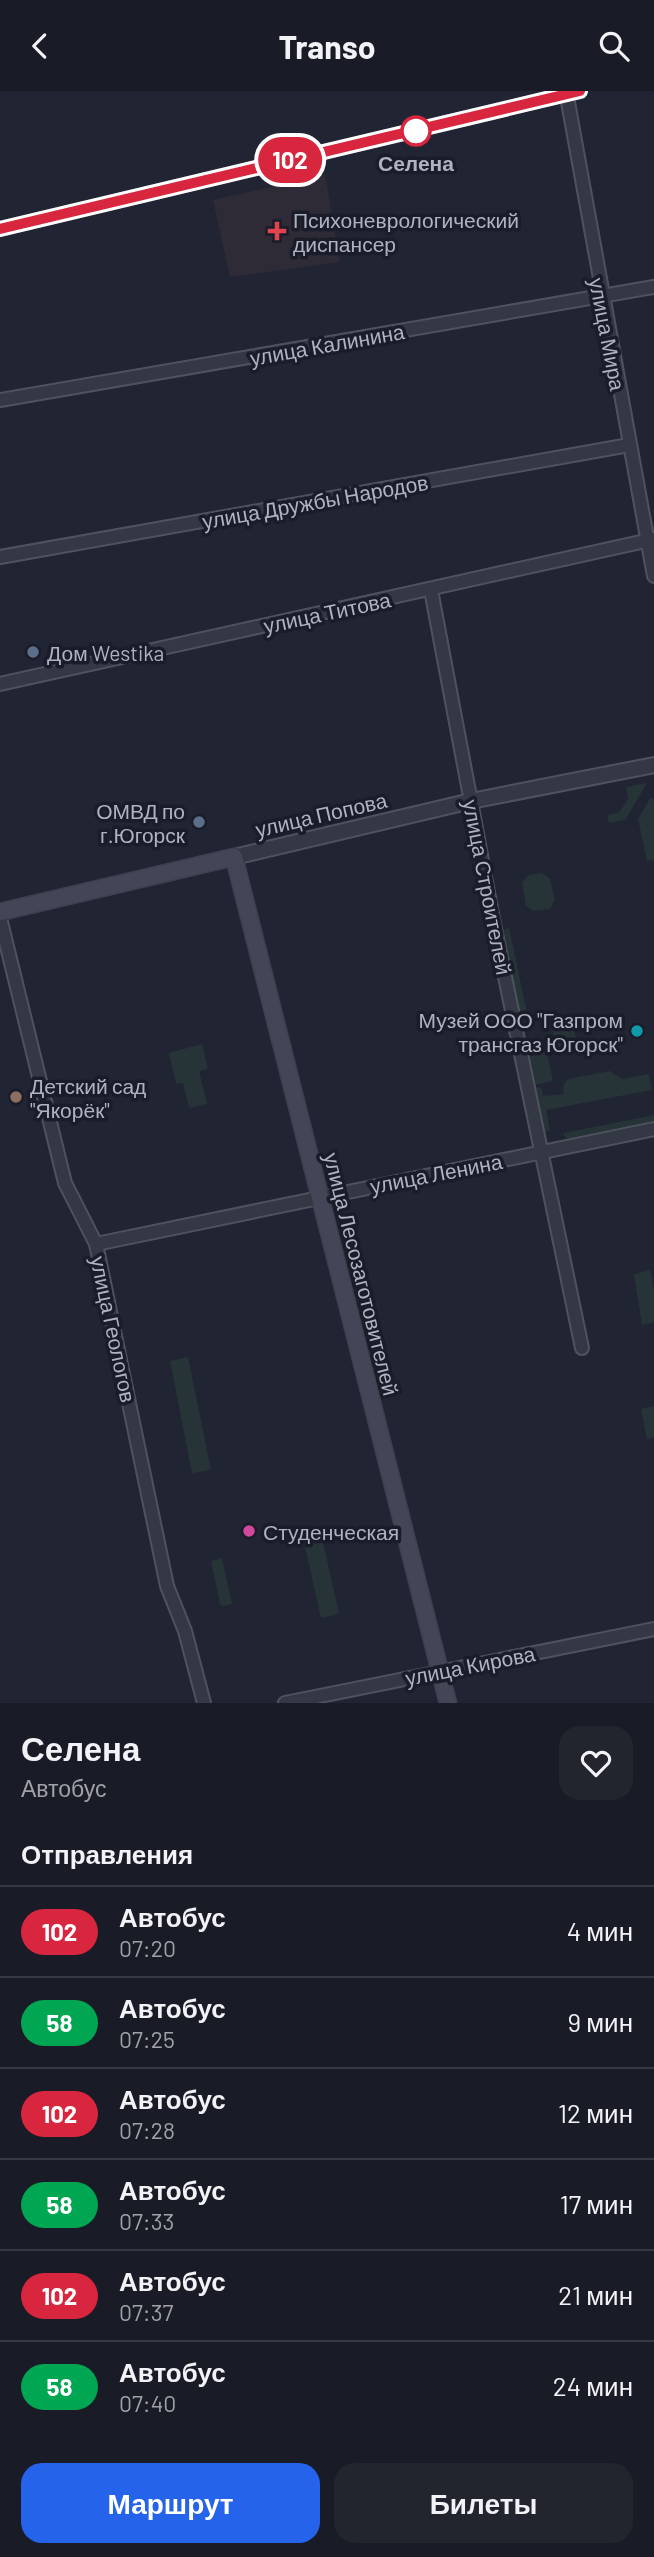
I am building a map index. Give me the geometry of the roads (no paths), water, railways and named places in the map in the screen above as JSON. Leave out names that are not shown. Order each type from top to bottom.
[{"type":"main road","name":"улица Попова","points":[[0,912],[234,857]]},
{"type":"main road","name":"улица Лесозаготовителей","points":[[234,857],[448,1703]]},
{"type":"street","points":[[0,229],[566,92],[580,91]]},
{"type":"street","name":"улица Мира","points":[[566,92],[629,445],[651,540],[654,576]]},
{"type":"street","name":"улица Калинина","points":[[0,401],[654,287]]},
{"type":"street","name":"улица Дружбы Народов","points":[[0,557],[629,445]]},
{"type":"street","name":"улица Титова","points":[[0,684],[651,540]]},
{"type":"street","name":"улица Строителей","points":[[431,590],[540,1152],[582,1348]]},
{"type":"street","name":"улица Попова","points":[[234,857],[471,801],[654,765]]},
{"type":"street","name":"улица Геологов","points":[[0,918],[65,1183],[96,1244],[167,1585],[185,1631],[204,1703]]},
{"type":"street","name":"улица Ленина","points":[[96,1244],[654,1129]]},
{"type":"street","name":"улица Кирова","points":[[285,1703],[654,1629]]},
{"type":"place","name":"Селена","points":[[416,131]]},
{"type":"place","name":"Психоневрологический диспансер","points":[[277,231]]},
{"type":"place","name":"Дом Westika","points":[[33,652]]},
{"type":"place","name":"ОМВД по г.Югорск","points":[[199,822]]},
{"type":"place","name":"Музей ООО \"Газпром трансгаз Югорск\"","points":[[637,1031]]},
{"type":"place","name":"Детский сад \"Якорёк\"","points":[[16,1097]]},
{"type":"place","name":"Студенческая","points":[[249,1531]]}]
